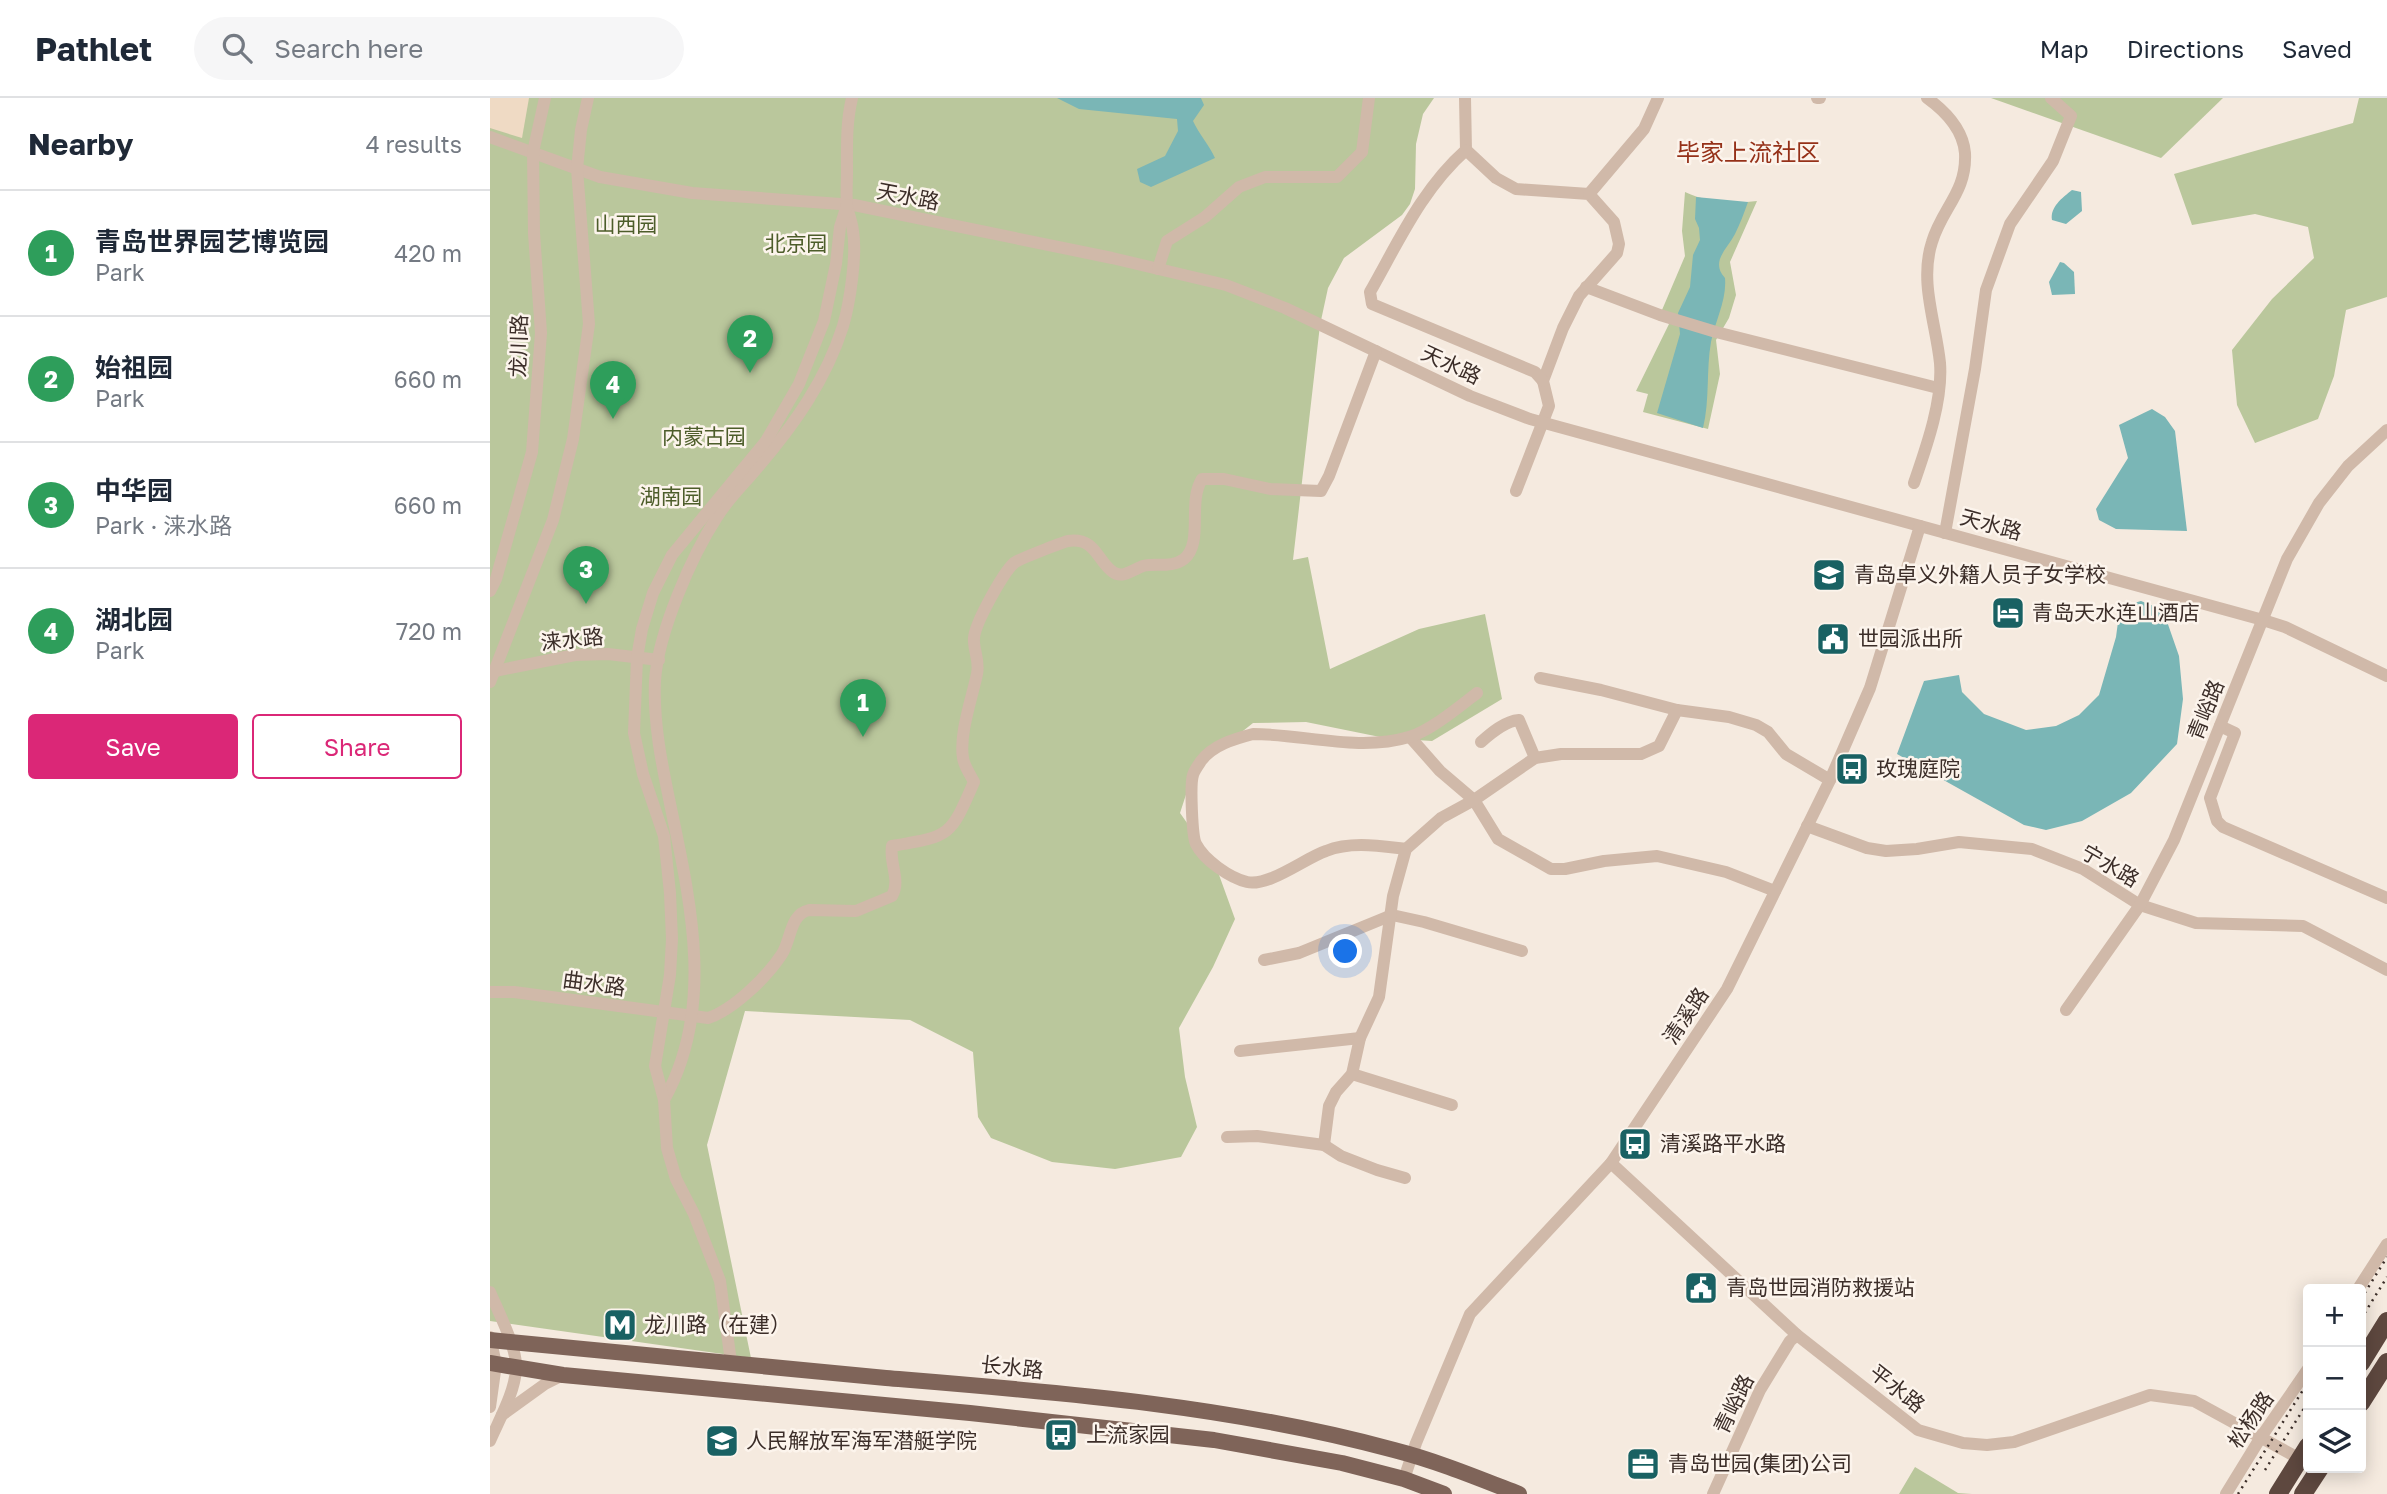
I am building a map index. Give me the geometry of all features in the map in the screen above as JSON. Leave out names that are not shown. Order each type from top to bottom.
[{"type":"highway","points":[[2366,1355],[2387,1321]]},
{"type":"highway","points":[[2366,1395],[2387,1362]]},
{"type":"highway","points":[[2278,1494],[2303,1454]]},
{"type":"highway","points":[[2304,1494],[2317,1473]]},
{"type":"main road","name":"长水路","points":[[491,1339],[664,1358],[1001,1387],[1218,1412],[1412,1455],[1519,1494]]},
{"type":"main road","points":[[493,1364],[563,1375],[970,1413],[1214,1440],[1342,1463],[1404,1479],[1444,1494]]},
{"type":"street","name":"龙川路","points":[[490,591],[496,579],[532,452],[541,333],[534,233],[533,152],[545,98]]},
{"type":"street","points":[[492,675],[553,520],[573,439],[589,324],[577,169],[587,98]]},
{"type":"street","points":[[664,1100],[677,1076],[692,1016],[695,978],[690,904],[657,729],[655,680],[672,613],[689,566],[718,515],[802,412],[821,380],[843,326],[852,280],[854,232],[847,205],[847,120],[852,98]]},
{"type":"street","points":[[1158,269],[1167,241],[1205,217],[1239,187],[1265,177],[1337,177],[1362,152],[1369,98]]},
{"type":"street","points":[[1465,98],[1466,150],[1496,178],[1517,189],[1589,194],[1614,222],[1619,244],[1617,253],[1579,296],[1563,328],[1543,381]]},
{"type":"street","points":[[1589,194],[1644,129],[1658,98]]},
{"type":"street","points":[[1914,483],[1932,429],[1940,365],[1927,288],[1931,243],[1961,188],[1965,174],[1965,150],[1959,131],[1941,108],[1927,98]]},
{"type":"street","points":[[1945,533],[1975,369],[1986,290],[2010,224],[2053,161],[2071,116],[2052,98]]},
{"type":"street","name":"天水路","points":[[490,137],[600,177],[692,193],[847,205],[1226,285],[1285,308],[1470,396],[1543,422],[2263,620],[2285,627],[2387,676]]},
{"type":"street","points":[[1466,150],[1445,169],[1422,200],[1370,292],[1370,299],[1372,303],[1535,372],[1543,381],[1549,406],[1517,491]]},
{"type":"street","points":[[731,1362],[720,1282],[694,1214],[676,1179],[667,1147],[664,1100],[655,1066],[670,975],[672,939],[664,836],[643,774],[634,733],[638,658],[642,629],[653,593],[672,555],[766,441],[799,384],[824,321],[836,264],[840,227],[847,205]]},
{"type":"street","points":[[1587,287],[1660,315],[1716,332],[1938,388]]},
{"type":"street","name":"曲水路","points":[[490,992],[514,992],[708,1018],[722,1014],[751,988],[781,955],[794,921],[802,912],[856,911],[892,896],[896,880],[892,846],[934,839],[953,825],[974,782],[963,761],[962,744],[979,664],[974,637],[994,590],[1015,563],[1067,541],[1078,541],[1095,548],[1112,572],[1117,574],[1125,574],[1150,565],[1172,565],[1190,552],[1194,541],[1195,495],[1202,479],[1224,479],[1270,489],[1321,491],[1376,351]]},
{"type":"street","name":"青峪路","points":[[2066,1010],[2140,905],[2174,840],[2287,559],[2319,503],[2348,466],[2387,430]]},
{"type":"street","name":"清溪路","points":[[1404,1479],[1470,1314],[1611,1163],[1727,989],[1830,780],[1870,688],[1920,526]]},
{"type":"street","name":"涞水路","points":[[492,675],[575,655],[608,654],[659,660]]},
{"type":"street","points":[[1540,678],[1601,690],[1677,710],[1728,717],[1756,725],[1768,732],[1786,754],[1830,780]]},
{"type":"street","points":[[1406,849],[1361,845],[1328,850],[1262,881],[1245,881],[1233,876],[1204,855],[1195,843],[1193,775],[1203,759],[1217,747],[1252,734],[1372,744],[1410,737],[1452,713],[1477,693]]},
{"type":"street","points":[[1324,1145],[1329,1106],[1336,1092],[1352,1074],[1360,1038],[1379,997],[1393,896],[1406,849],[1441,818],[1474,800],[1535,758],[1561,754],[1642,754],[1659,746],[1677,710]]},
{"type":"street","points":[[1481,742],[1513,720],[1519,720],[1535,758]]},
{"type":"street","points":[[2220,726],[2235,733],[2210,797],[2217,821],[2224,827],[2387,898]]},
{"type":"street","points":[[1410,737],[1440,771],[1474,800],[1498,839],[1551,869],[1657,856],[1726,872],[1775,891]]},
{"type":"street","name":"宁水路","points":[[1808,826],[1867,848],[1886,851],[1958,842],[2032,849],[2084,869],[2140,905],[2196,923],[2303,926],[2387,970]]},
{"type":"street","points":[[1264,960],[1299,953],[1392,915],[1522,951]]},
{"type":"street","points":[[1240,1051],[1360,1038]]},
{"type":"street","points":[[1352,1074],[1452,1105]]},
{"type":"street","points":[[1227,1137],[1257,1136],[1324,1145],[1353,1161],[1405,1178]]},
{"type":"street","name":"平水路","points":[[1611,1163],[1797,1335],[1918,1430],[1963,1443],[1987,1445],[2014,1442],[2150,1395],[2194,1401],[2262,1437],[2303,1452]]},
{"type":"street","points":[[2361,1284],[2387,1244]]},
{"type":"street","points":[[490,1292],[511,1342],[517,1368],[502,1415],[490,1441]]},
{"type":"street","name":"青峪路","points":[[1713,1494],[1760,1390],[1790,1341],[1797,1335]]},
{"type":"street","points":[[490,1407],[493,1364],[491,1339]]},
{"type":"street","points":[[502,1415],[545,1384],[563,1375]]},
{"type":"street","name":"松杨路","points":[[2226,1494],[2303,1376]]},
{"type":"green space","points":[[490,98],[1434,98],[1423,114],[1416,144],[1415,189],[1410,204],[1402,215],[1344,258],[1328,288],[1320,325],[1293,560],[1308,557],[1330,669],[1419,629],[1485,614],[1502,699],[1432,741],[1385,738],[1306,722],[1253,723],[1194,770],[1180,813],[1214,861],[1235,919],[1213,967],[1179,1028],[1185,1077],[1197,1127],[1181,1157],[1115,1169],[1052,1162],[991,1138],[978,1117],[973,1052],[910,1020],[745,1011],[707,1145],[751,1358],[490,1321]]},
{"type":"green space","points":[[1991,98],[2223,98],[2161,158]]},
{"type":"green space","points":[[2359,98],[2387,98],[2387,297],[2346,310],[2334,376],[2318,419],[2255,443],[2237,405],[2232,350],[2272,299],[2314,258],[2308,227],[2255,214],[2192,225],[2174,174],[2353,123]]},
{"type":"green space","points":[[1685,192],[1720,201],[1757,201],[1730,262],[1736,295],[1729,318],[1716,340],[1720,374],[1708,429],[1643,412],[1648,394],[1636,391],[1669,324],[1662,310],[1685,256],[1682,231]]},
{"type":"green space","points":[[1915,1467],[1958,1493],[1972,1494],[1899,1494]]},
{"type":"shaded area","points":[[490,98],[529,98],[522,138],[490,128]]},
{"type":"water","points":[[1057,98],[1201,98],[1204,105],[1193,121],[1215,158],[1151,187],[1140,182],[1137,169],[1165,156],[1178,131],[1177,119],[1079,109]]},
{"type":"water","points":[[2072,190],[2081,192],[2082,211],[2066,224],[2052,220],[2055,207]]},
{"type":"water","points":[[1696,197],[1748,202],[1735,234],[1719,261],[1725,286],[1711,342],[1703,428],[1657,413],[1680,334],[1678,313],[1690,287],[1693,255],[1700,240],[1695,219]]},
{"type":"water","points":[[2060,262],[2074,272],[2075,294],[2052,295],[2049,282]]},
{"type":"water","points":[[2152,409],[2165,417],[2175,431],[2187,531],[2116,529],[2099,520],[2096,509],[2128,458],[2119,425]]},
{"type":"water","points":[[2141,601],[2163,610],[2179,656],[2183,699],[2177,744],[2131,793],[2082,821],[2046,830],[2024,825],[1897,754],[1924,681],[1959,675],[1962,692],[1984,714],[2026,730],[2056,726],[2079,715],[2099,695],[2116,637],[2120,607]]},
{"type":"railway","points":[[2366,1291],[2387,1257]]},
{"type":"railway","points":[[2366,1311],[2387,1277]]},
{"type":"railway","points":[[2238,1494],[2303,1390]]},
{"type":"railway","points":[[2265,1470],[2303,1410]]},
{"type":"place","name":"始祖园","points":[[750,373]]},
{"type":"place","name":"湖北园","points":[[613,419]]},
{"type":"place","name":"青岛卓义外籍人员子女学校","points":[[1829,575]]},
{"type":"place","name":"中华园","points":[[586,604]]},
{"type":"place","name":"青岛天水连山酒店","points":[[2008,613]]},
{"type":"place","name":"世园派出所","points":[[1833,639]]},
{"type":"place","name":"青岛世界园艺博览园","points":[[863,737]]},
{"type":"place","name":"玫瑰庭院","points":[[1852,769]]},
{"type":"place","name":"清溪路平水路","points":[[1635,1144]]},
{"type":"place","name":"青岛世园消防救援站","points":[[1701,1288]]},
{"type":"place","name":"龙川路（在建）","points":[[620,1325]]},
{"type":"place","name":"上流家园","points":[[1061,1435]]},
{"type":"place","name":"人民解放军海军潜艇学院","points":[[722,1441]]},
{"type":"place","name":"青岛世园(集团)公司","points":[[1643,1464]]},
{"type":"district","name":"毕家上流社区","points":[[1748,153]]},
{"type":"park label","name":"山西园","points":[[626,225]]},
{"type":"park label","name":"北京园","points":[[796,244]]},
{"type":"park label","name":"内蒙古园","points":[[704,437]]},
{"type":"park label","name":"湖南园","points":[[671,497]]}]
